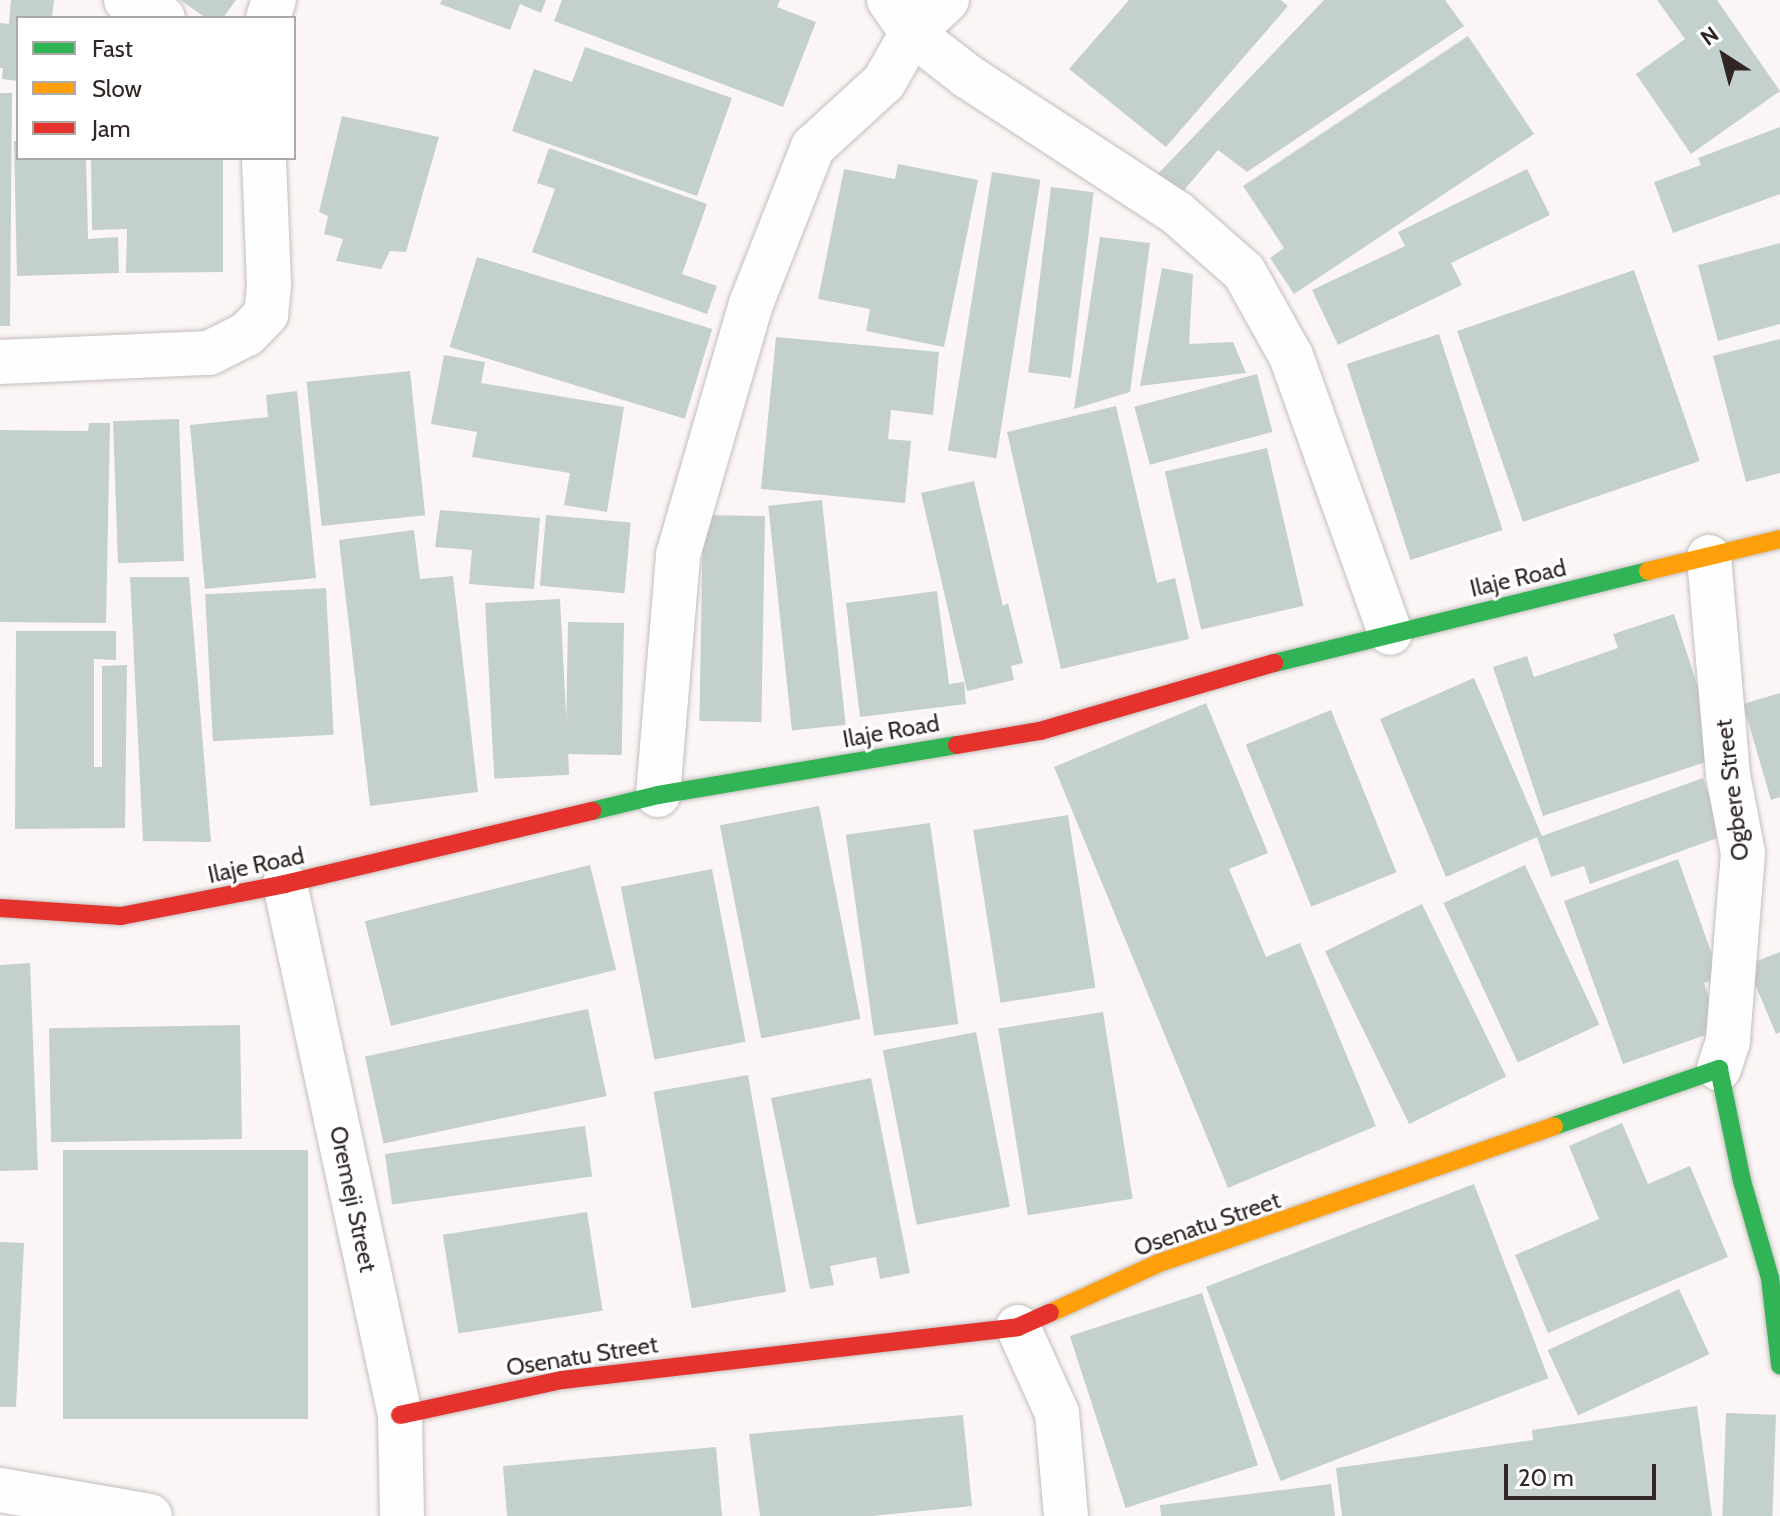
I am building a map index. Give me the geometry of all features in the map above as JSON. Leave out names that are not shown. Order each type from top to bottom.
[{"type":"street","points":[[126,0],[159,16]]},
{"type":"street","points":[[900,16],[947,0]]},
{"type":"street","points":[[900,16],[967,76],[1177,213],[1244,272],[1291,356],[1390,633]]},
{"type":"street","points":[[658,795],[678,555],[751,304],[813,147],[884,82],[900,16]]},
{"type":"street","points":[[0,362],[209,353],[247,334],[266,314],[268,299],[264,160]]},
{"type":"street","name":"Ilaje Road","points":[[0,908],[121,916],[285,884],[658,795],[1040,731],[1206,680],[1780,539]]},
{"type":"street","name":"Ogbere Street","points":[[1709,557],[1728,775],[1743,853],[1728,1041],[1719,1069]]},
{"type":"street","name":"Oremeji Street","points":[[285,884],[400,1415],[402,1516]]},
{"type":"street","points":[[1719,1069],[1742,1181],[1770,1278],[1780,1365]]},
{"type":"street","name":"Osenatu Street","points":[[400,1415],[562,1380],[1018,1327],[1159,1263],[1719,1069]]},
{"type":"street","points":[[1018,1327],[1057,1413],[1066,1516]]},
{"type":"street","points":[[0,1490],[150,1516]]},
{"type":"building","points":[[11,0],[54,0],[52,16],[16,16],[16,81],[2,79],[3,68],[0,68],[0,23],[9,24]]},
{"type":"building","points":[[180,0],[236,0],[224,16],[203,16]]},
{"type":"building","points":[[442,0],[546,0],[541,13],[520,4],[510,30],[440,4]]},
{"type":"building","points":[[562,0],[780,0],[777,7],[816,22],[783,107],[554,21]]},
{"type":"building","points":[[1129,0],[1281,0],[1288,6],[1166,147],[1069,69]]},
{"type":"building","points":[[1324,0],[1445,0],[1464,26],[1247,172],[1218,150],[1180,195],[1156,176]]},
{"type":"building","points":[[1657,0],[1717,0],[1780,91],[1691,154],[1636,74],[1685,39]]},
{"type":"building","points":[[1468,36],[1534,134],[1294,294],[1270,258],[1284,248],[1243,186]]},
{"type":"building","points":[[585,47],[732,98],[697,196],[512,131],[534,69],[572,82]]},
{"type":"building","points":[[0,93],[12,93],[10,326],[0,326]]},
{"type":"building","points":[[342,116],[439,137],[406,252],[390,251],[381,269],[336,261],[343,239],[324,234],[328,216],[319,212]]},
{"type":"building","points":[[1780,127],[1780,194],[1673,233],[1654,182],[1701,165],[1698,158]]},
{"type":"building","points":[[14,141],[16,160],[86,160],[88,239],[118,237],[119,273],[17,276]]},
{"type":"building","points":[[549,148],[707,204],[682,274],[717,286],[707,314],[532,252],[555,189],[537,183]]},
{"type":"building","points":[[91,160],[223,160],[223,272],[126,273],[127,229],[92,230]]},
{"type":"building","points":[[898,164],[978,180],[944,347],[866,331],[870,309],[818,299],[844,169],[895,179]]},
{"type":"building","points":[[1527,169],[1550,215],[1451,263],[1462,285],[1338,345],[1312,290],[1405,246],[1398,232]]},
{"type":"building","points":[[992,172],[1040,180],[996,458],[948,451]]},
{"type":"building","points":[[1051,187],[1094,192],[1071,378],[1028,373]]},
{"type":"building","points":[[1100,237],[1150,243],[1130,392],[1074,409]]},
{"type":"building","points":[[1780,243],[1780,324],[1718,341],[1698,265]]},
{"type":"building","points":[[477,257],[712,329],[685,419],[450,347]]},
{"type":"building","points":[[1162,268],[1193,274],[1189,344],[1233,342],[1246,373],[1140,386]]},
{"type":"building","points":[[1634,270],[1700,461],[1523,522],[1457,331]]},
{"type":"building","points":[[1439,334],[1503,530],[1410,560],[1347,364]]},
{"type":"building","points":[[776,337],[939,352],[933,415],[891,410],[888,439],[911,441],[905,503],[761,489]]},
{"type":"building","points":[[1780,339],[1780,473],[1746,482],[1713,356]]},
{"type":"building","points":[[444,355],[485,362],[481,383],[624,407],[607,512],[564,505],[570,473],[472,457],[477,432],[431,424]]},
{"type":"building","points":[[410,371],[425,515],[322,526],[307,382]]},
{"type":"building","points":[[1257,374],[1273,432],[1150,465],[1134,407]]},
{"type":"building","points":[[297,391],[316,578],[205,589],[190,425],[268,417],[266,395]]},
{"type":"building","points":[[1116,406],[1157,583],[1175,578],[1189,639],[1061,669],[1007,432]]},
{"type":"building","points":[[179,419],[184,561],[118,563],[113,421]]},
{"type":"building","points":[[89,423],[110,423],[106,623],[0,622],[0,430],[88,431]]},
{"type":"building","points":[[1267,448],[1303,606],[1201,629],[1165,472]]},
{"type":"building","points":[[974,481],[1003,606],[1008,603],[1023,663],[1011,666],[1014,680],[967,691],[921,493]]},
{"type":"building","points":[[822,500],[846,725],[792,730],[768,506]]},
{"type":"building","points":[[440,510],[540,518],[534,589],[469,584],[472,550],[435,547]]},
{"type":"building","points":[[546,515],[631,522],[624,593],[540,586]]},
{"type":"building","points":[[703,515],[765,516],[761,722],[699,721]]},
{"type":"building","points":[[414,530],[420,579],[453,576],[478,792],[370,806],[339,540]]},
{"type":"building","points":[[130,577],[189,577],[211,842],[143,841]]},
{"type":"building","points":[[326,588],[334,735],[213,741],[205,594]]},
{"type":"building","points":[[937,591],[949,684],[964,682],[966,704],[860,717],[846,603]]},
{"type":"building","points":[[560,599],[569,775],[494,779],[485,603]]},
{"type":"building","points":[[1674,614],[1721,757],[1543,816],[1493,667],[1527,656],[1534,677],[1618,648],[1613,634]]},
{"type":"building","points":[[568,622],[624,623],[622,755],[566,754]]},
{"type":"building","points":[[16,631],[116,631],[116,660],[94,659],[94,767],[102,767],[102,666],[127,665],[125,828],[15,829]]},
{"type":"building","points":[[1474,678],[1542,836],[1703,778],[1723,836],[1590,884],[1584,866],[1551,877],[1537,837],[1446,877],[1380,719]]},
{"type":"building","points":[[1780,693],[1780,797],[1771,800],[1743,704]]},
{"type":"building","points":[[1206,703],[1268,853],[1229,869],[1266,957],[1300,943],[1376,1126],[1228,1188],[1054,767]]},
{"type":"building","points":[[1331,710],[1397,872],[1311,907],[1246,744]]},
{"type":"building","points":[[819,806],[860,1019],[761,1038],[720,825]]},
{"type":"building","points":[[1068,815],[1095,988],[1001,1003],[973,830]]},
{"type":"building","points":[[930,823],[958,1024],[874,1036],[846,835]]},
{"type":"building","points":[[1678,859],[1720,977],[1704,983],[1720,1030],[1623,1064],[1564,901]]},
{"type":"building","points":[[590,865],[616,970],[391,1026],[365,921]]},
{"type":"building","points":[[1525,865],[1599,1025],[1518,1063],[1443,903]]},
{"type":"building","points":[[712,869],[746,1042],[654,1060],[621,887]]},
{"type":"building","points":[[1422,904],[1506,1077],[1409,1124],[1325,951]]},
{"type":"building","points":[[1780,952],[1780,1032],[1776,1034],[1747,965]]},
{"type":"building","points":[[30,963],[38,1170],[0,1171],[0,965]]},
{"type":"building","points":[[588,1009],[607,1096],[383,1143],[365,1056]]},
{"type":"building","points":[[1103,1012],[1133,1199],[1028,1215],[998,1029]]},
{"type":"building","points":[[240,1025],[242,1139],[51,1142],[49,1028]]},
{"type":"building","points":[[976,1032],[1010,1207],[917,1225],[883,1050]]},
{"type":"building","points":[[748,1075],[786,1292],[692,1308],[653,1092]]},
{"type":"building","points":[[871,1078],[910,1273],[880,1279],[876,1257],[830,1266],[834,1285],[810,1289],[771,1098]]},
{"type":"building","points":[[1622,1123],[1648,1184],[1690,1166],[1728,1257],[1548,1333],[1515,1255],[1599,1219],[1569,1146]]},
{"type":"building","points":[[585,1126],[592,1177],[392,1205],[385,1154]]},
{"type":"building","points":[[63,1150],[308,1150],[308,1419],[63,1419]]},
{"type":"building","points":[[1474,1184],[1549,1378],[1281,1481],[1206,1287]]},
{"type":"building","points":[[587,1212],[603,1311],[458,1334],[443,1235]]},
{"type":"building","points":[[0,1242],[24,1243],[16,1407],[0,1407]]},
{"type":"building","points":[[1679,1289],[1709,1354],[1578,1416],[1548,1350]]},
{"type":"building","points":[[1202,1293],[1258,1465],[1126,1508],[1070,1336]]},
{"type":"building","points":[[1697,1406],[1712,1516],[1342,1516],[1336,1468],[1533,1440],[1532,1430]]},
{"type":"building","points":[[1726,1413],[1776,1415],[1772,1516],[1722,1516]]},
{"type":"building","points":[[963,1415],[972,1506],[872,1516],[760,1516],[749,1434]]},
{"type":"building","points":[[716,1447],[722,1516],[507,1516],[503,1466]]},
{"type":"building","points":[[1331,1484],[1335,1516],[1161,1516],[1160,1505]]},
{"type":"traffic: fast","points":[[1274,663],[1648,571]]},
{"type":"traffic: fast","points":[[592,811],[658,795],[957,745]]},
{"type":"traffic: fast","points":[[1554,1126],[1719,1069],[1742,1181],[1770,1278],[1780,1365]]},
{"type":"traffic: slow","points":[[1648,571],[1780,539]]},
{"type":"traffic: slow","points":[[1050,1313],[1159,1263],[1554,1126]]},
{"type":"traffic: jam","points":[[957,745],[1040,731],[1274,663]]},
{"type":"traffic: jam","points":[[0,908],[121,916],[285,884],[592,811]]},
{"type":"traffic: jam","points":[[400,1415],[562,1380],[1018,1327],[1050,1313]]}]
